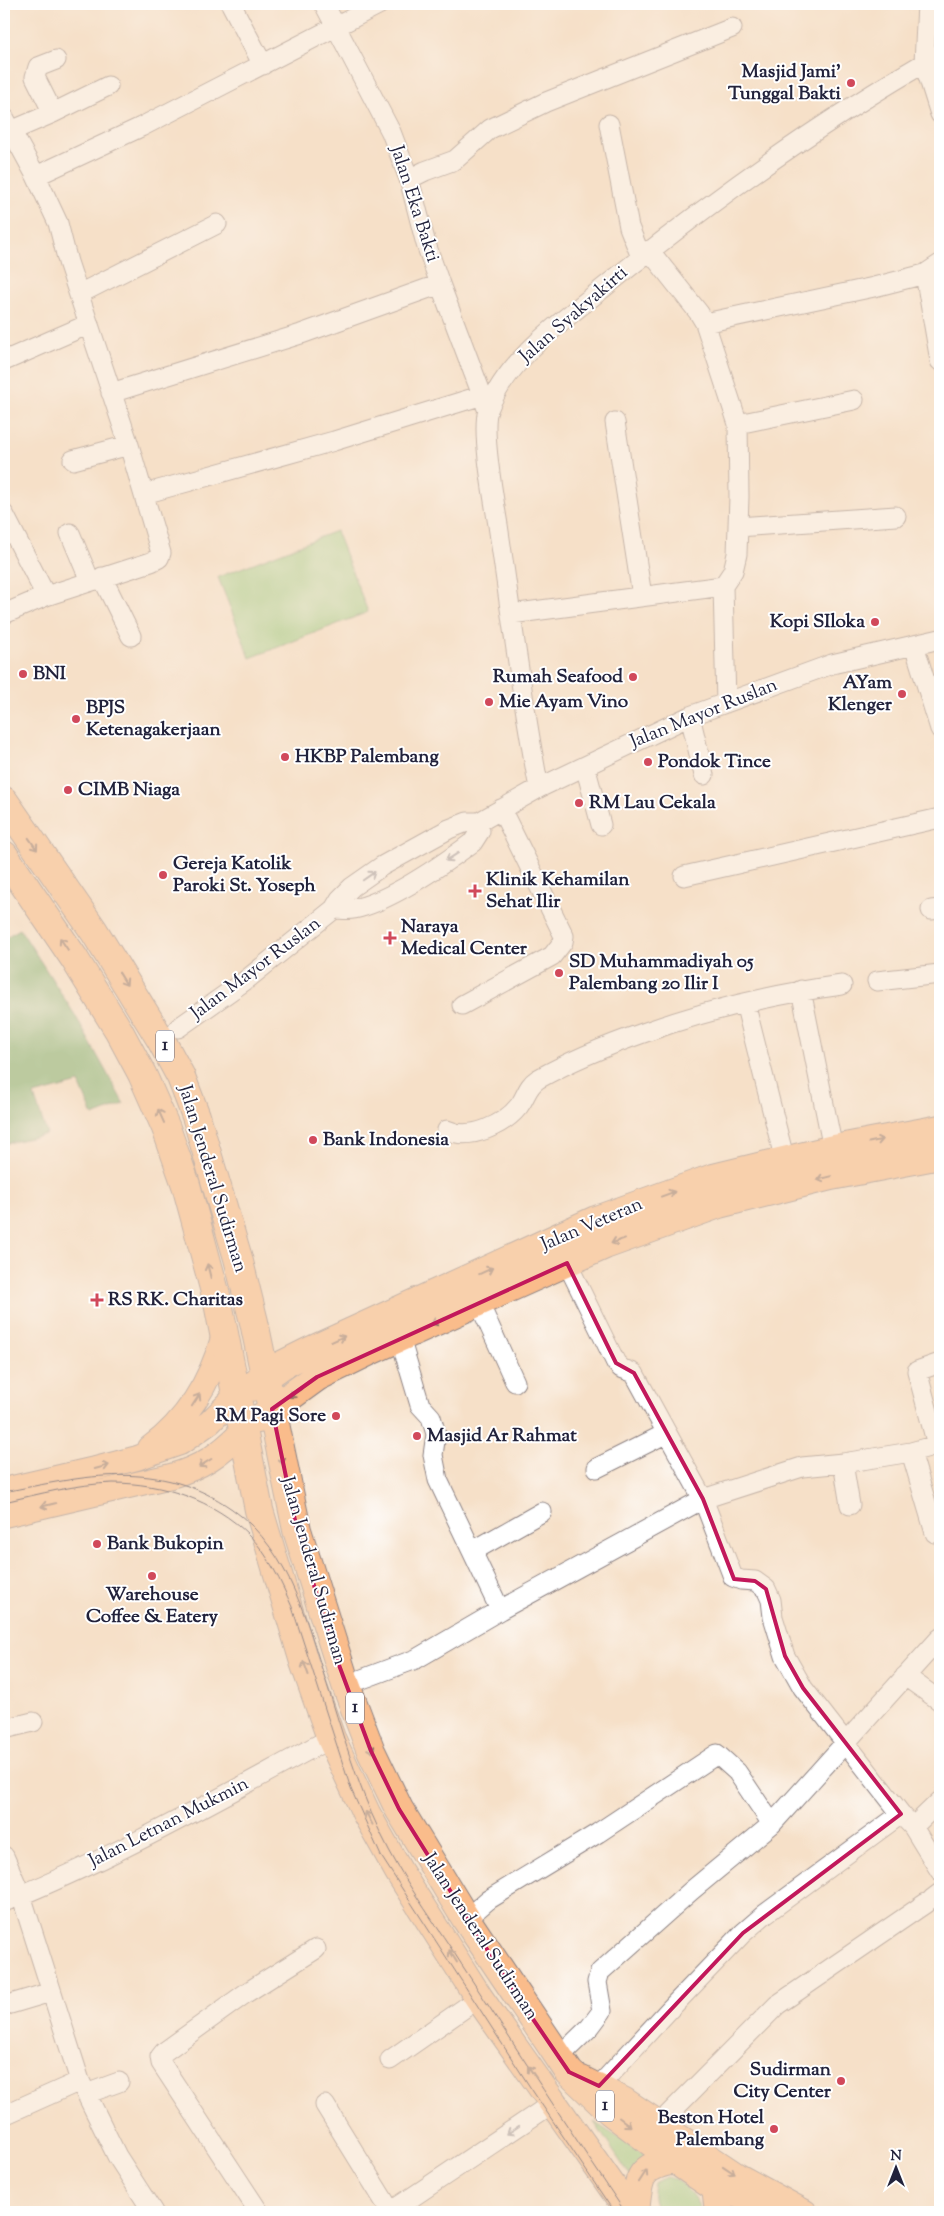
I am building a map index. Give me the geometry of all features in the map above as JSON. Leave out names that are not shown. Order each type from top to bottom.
[{"type":"highway","name":"Jalan Jenderal Sudirman","points":[[4,801],[94,931],[181,1077],[196,1116],[238,1258],[297,1530],[346,1685],[372,1751],[399,1809],[466,1919],[564,2065],[610,2111],[674,2160],[718,2200]]},
{"type":"highway","name":"Jalan Jenderal Sudirman","points":[[4,855],[74,958],[142,1074],[166,1128],[186,1185],[216,1295],[259,1510],[304,1662],[331,1738],[384,1845],[479,1998],[630,2212]]},
{"type":"highway","points":[[149,1021],[159,1028],[178,1028],[175,1042],[176,1051],[194,1083],[210,1130],[268,1341],[279,1351],[304,1354]]},
{"type":"highway","name":"Jalan Veteran","points":[[235,1397],[282,1365],[304,1354],[596,1220],[713,1178],[833,1149],[940,1129]]},
{"type":"highway","name":"Jalan Veteran","points":[[242,1432],[317,1377],[605,1246],[719,1204],[831,1176],[940,1155]]},
{"type":"highway","points":[[634,2212],[639,2180],[656,2163],[674,2160]]},
{"type":"main road","points":[[137,1458],[168,1434],[191,1407],[212,1370],[224,1335]]},
{"type":"main road","points":[[4,1490],[137,1458],[180,1443],[210,1422],[235,1397]]},
{"type":"main road","points":[[4,1515],[196,1469],[216,1456],[242,1432]]},
{"type":"main road","points":[[564,2065],[625,2100],[737,2175],[805,2212]]},
{"type":"main road","points":[[718,2200],[749,2200],[770,2212]]},
{"type":"street","points":[[231,4],[263,65]]},
{"type":"street","name":"Jalan Eka Bakti","points":[[324,4],[391,132],[409,179],[426,244],[485,403]]},
{"type":"street","points":[[36,176],[141,127],[380,4]]},
{"type":"street","points":[[927,4],[940,114]]},
{"type":"street","points":[[409,179],[424,170],[455,160],[490,130],[546,102],[732,28]]},
{"type":"street","name":"Jalan Syakyakirti","points":[[539,788],[490,477],[485,403],[530,350],[645,254],[793,145],[932,58]]},
{"type":"street","points":[[53,113],[35,78],[38,66],[56,60]]},
{"type":"street","points":[[4,614],[46,596],[159,558],[161,553],[129,446],[68,262],[58,223],[36,176],[6,127],[53,113],[108,86]]},
{"type":"street","points":[[609,124],[629,227],[645,254],[699,313],[705,323],[738,424],[738,526],[733,571],[723,586],[726,702]]},
{"type":"street","points":[[79,294],[217,224]]},
{"type":"street","points":[[705,323],[874,287],[933,269],[940,360]]},
{"type":"street","points":[[111,394],[301,334],[440,284]]},
{"type":"street","points":[[4,361],[89,324]]},
{"type":"street","points":[[738,424],[854,400]]},
{"type":"street","points":[[144,494],[334,441],[485,403]]},
{"type":"street","points":[[615,422],[642,596]]},
{"type":"street","points":[[73,460],[129,446]]},
{"type":"street","points":[[4,514],[46,596]]},
{"type":"street","points":[[738,526],[896,516]]},
{"type":"street","points":[[70,534],[132,636]]},
{"type":"street","points":[[511,614],[723,586]]},
{"type":"street","name":"Jalan Mayor Ruslan","points":[[178,1028],[246,980],[334,909],[340,899],[352,887],[382,866],[449,829],[467,822],[479,822],[539,788],[690,716],[726,702],[832,664],[940,639]]},
{"type":"street","points":[[914,645],[940,729]]},
{"type":"street","points":[[690,716],[704,775]]},
{"type":"street","points":[[585,766],[601,825]]},
{"type":"street","points":[[462,1005],[552,956],[564,942],[564,936],[502,809]]},
{"type":"street","points":[[684,876],[940,818]]},
{"type":"street","name":"Jalan Mayor Ruslan","points":[[334,909],[353,910],[377,901],[427,873],[474,842],[480,831],[479,822]]},
{"type":"street","points":[[414,848],[427,873]]},
{"type":"street","points":[[877,981],[940,974]]},
{"type":"street","points":[[447,1130],[460,1134],[484,1130],[516,1109],[531,1084],[566,1064],[602,1047],[682,1019],[801,990],[842,985]]},
{"type":"street","points":[[801,990],[833,1149]]},
{"type":"street","points":[[745,1003],[785,1160]]},
{"type":"street","points":[[567,1263],[616,1363],[621,1368],[634,1373],[704,1500],[733,1577],[741,1580],[755,1580],[769,1594],[773,1616],[787,1661],[804,1688],[845,1744],[907,1820],[940,1871]]},
{"type":"street","points":[[479,1303],[514,1382]]},
{"type":"street","points":[[400,1338],[420,1405],[431,1417],[436,1434],[433,1455],[438,1480],[500,1610]]},
{"type":"street","points":[[346,1685],[416,1659],[500,1610],[704,1500],[796,1468],[843,1463],[911,1452],[938,1444],[916,1372],[940,1363]]},
{"type":"street","points":[[597,1468],[667,1433]]},
{"type":"street","points":[[911,1452],[935,1533]]},
{"type":"street","points":[[843,1463],[850,1505]]},
{"type":"street","points":[[473,1551],[542,1512]]},
{"type":"street","points":[[564,2065],[602,2010],[597,1982],[600,1972],[691,1891],[772,1824],[940,1638]]},
{"type":"street","points":[[905,1676],[940,1701]]},
{"type":"street","points":[[4,1729],[33,1722]]},
{"type":"street","name":"Jalan Letnan Mukmin","points":[[4,1902],[79,1870],[144,1838],[331,1738]]},
{"type":"street","points":[[466,1919],[488,1900],[598,1833],[717,1754],[737,1772],[772,1824]]},
{"type":"street","points":[[599,2086],[743,1933],[765,1914],[907,1820],[940,1801]]},
{"type":"street","points":[[4,1856],[21,1895],[83,2088],[117,2156],[153,2212]]},
{"type":"street","points":[[660,2124],[777,2005],[933,1898]]},
{"type":"street","points":[[259,2212],[161,2063],[160,2057],[164,2052],[246,1993],[316,1949]]},
{"type":"street","points":[[4,2006],[52,1992]]},
{"type":"street","points":[[390,2060],[479,1998]]},
{"type":"street","points":[[4,2115],[83,2088],[119,2082]]},
{"type":"street","points":[[325,2105],[390,2212],[554,2103]]},
{"type":"highlighted area","points":[[567,1263],[616,1363],[634,1373],[703,1499],[734,1579],[755,1581],[766,1589],[785,1656],[803,1688],[901,1814],[743,1933],[599,2086],[569,2072],[505,1978],[399,1809],[371,1751],[336,1657],[297,1530],[272,1409],[317,1377]]},
{"type":"green space","points":[[336,531],[368,612],[250,658],[218,577]]},
{"type":"green space","points":[[20,929],[75,1015],[124,1104],[93,1116],[79,1083],[34,1095],[47,1134],[4,1144],[4,938]]},
{"type":"green space","points":[[594,2122],[647,2156],[630,2176]]},
{"type":"green space","points":[[667,2177],[679,2182],[688,2190],[702,2212],[659,2212],[653,2199],[654,2183]]},
{"type":"tram line","points":[[4,1492],[92,1477],[121,1475],[149,1477],[177,1483],[205,1493],[232,1509],[253,1527],[270,1547],[296,1594],[315,1646],[356,1775],[371,1813],[397,1865],[625,2212]]},
{"type":"tram line","points":[[4,1502],[86,1485],[113,1483],[150,1486],[186,1496],[220,1512],[249,1535],[263,1551],[292,1607],[351,1789],[381,1856],[530,2087],[614,2212]]},
{"type":"place","name":"Masjid Jami' Tunggal Bakti","points":[[851,83]]},
{"type":"place","name":"Kopi SIloka","points":[[875,622]]},
{"type":"place","name":"BNI","points":[[23,674]]},
{"type":"place","name":"Rumah Seafood","points":[[633,677]]},
{"type":"place","name":"AYam Klenger","points":[[902,694]]},
{"type":"place","name":"Mie Ayam Vino","points":[[489,702]]},
{"type":"place","name":"BPJS Ketenagakerjaan","points":[[76,719]]},
{"type":"place","name":"HKBP Palembang","points":[[285,757]]},
{"type":"place","name":"Pondok Tince","points":[[648,762]]},
{"type":"place","name":"CIMB Niaga","points":[[68,790]]},
{"type":"place","name":"RM Lau Cekala","points":[[579,803]]},
{"type":"place","name":"Gereja Katolik Paroki St. Yoseph","points":[[163,875]]},
{"type":"place","name":"Klinik Kehamilan Sehat Ilir","points":[[475,891]]},
{"type":"place","name":"Naraya Medical Center","points":[[390,938]]},
{"type":"place","name":"SD Muhammadiyah 05 Palembang 20 Ilir I","points":[[559,973]]},
{"type":"place","name":"Bank Indonesia","points":[[313,1140]]},
{"type":"place","name":"RS RK. Charitas","points":[[97,1300]]},
{"type":"place","name":"RM Pagi Sore","points":[[336,1416]]},
{"type":"place","name":"Masjid Ar Rahmat","points":[[417,1436]]},
{"type":"place","name":"Bank Bukopin","points":[[97,1544]]},
{"type":"place","name":"Warehouse Coffee & Eatery","points":[[152,1576]]},
{"type":"place","name":"Sudirman City Center","points":[[841,2081]]},
{"type":"place","name":"Beston Hotel Palembang","points":[[774,2129]]}]
